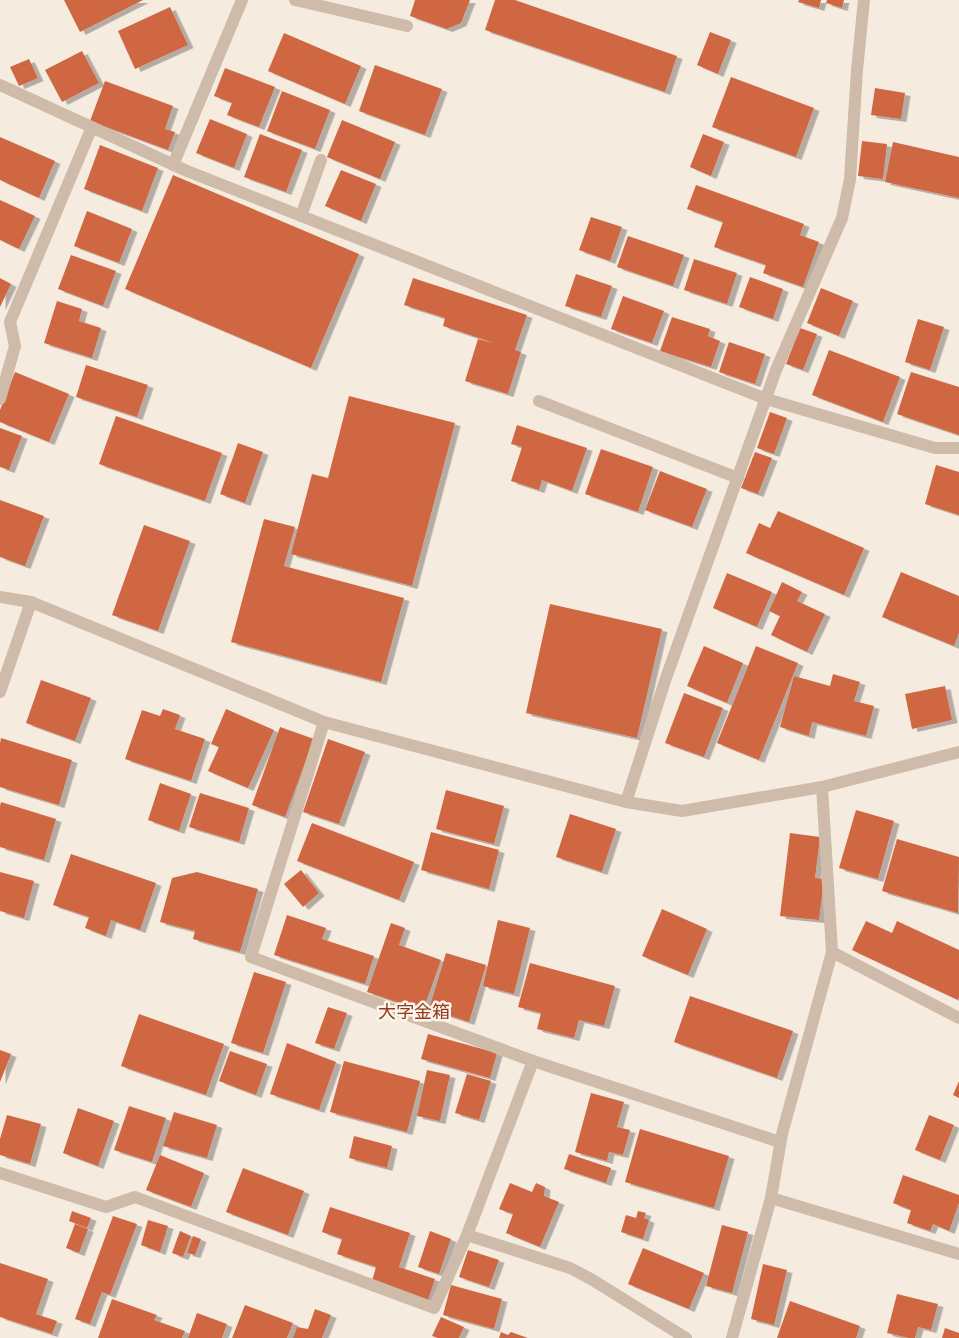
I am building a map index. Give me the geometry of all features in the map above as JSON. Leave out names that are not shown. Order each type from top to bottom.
[{"type":"street","points":[[173,165],[242,0]]},
{"type":"street","points":[[295,0],[407,26]]},
{"type":"street","points":[[626,802],[666,678],[776,370],[842,218],[850,179],[857,70],[864,0]]},
{"type":"street","points":[[0,84],[173,165],[766,399],[935,448],[959,448]]},
{"type":"street","points":[[0,399],[15,346],[10,322],[92,128]]},
{"type":"street","points":[[301,216],[321,160]]},
{"type":"street","points":[[538,401],[738,478]]},
{"type":"street","points":[[0,597],[30,602],[324,722],[626,802],[682,812],[822,787],[959,752]]},
{"type":"street","points":[[0,692],[30,602]]},
{"type":"street","points":[[324,722],[250,957],[533,1061],[780,1142]]},
{"type":"street","points":[[732,1338],[770,1198],[780,1142],[832,952],[822,787]]},
{"type":"street","points":[[832,952],[959,1018]]},
{"type":"street","points":[[0,1173],[106,1207],[135,1198],[434,1308],[467,1235],[533,1061]]},
{"type":"street","points":[[770,1198],[959,1254]]},
{"type":"street","points":[[467,1235],[570,1268],[592,1279],[686,1338]]},
{"type":"building","points":[[64,0],[143,0],[80,32]]},
{"type":"building","points":[[415,0],[470,0],[461,23],[447,29],[410,16]]},
{"type":"building","points":[[495,0],[515,0],[677,56],[665,92],[485,30]]},
{"type":"building","points":[[799,0],[821,0],[819,8],[798,2]]},
{"type":"building","points":[[827,0],[844,0],[842,8],[826,3]]},
{"type":"building","points":[[170,7],[188,45],[135,69],[118,31]]},
{"type":"building","points":[[710,32],[731,40],[718,74],[697,65]]},
{"type":"building","points":[[284,33],[361,66],[345,104],[268,71]]},
{"type":"building","points":[[82,51],[99,83],[62,102],[45,70]]},
{"type":"building","points":[[29,59],[38,78],[19,86],[10,67]]},
{"type":"building","points":[[375,65],[442,89],[425,135],[359,111]]},
{"type":"building","points":[[225,68],[275,87],[259,127],[227,115],[232,103],[214,96]]},
{"type":"building","points":[[731,77],[814,108],[796,157],[712,127]]},
{"type":"building","points":[[105,81],[173,106],[165,129],[175,132],[168,150],[90,121]]},
{"type":"building","points":[[875,88],[905,93],[901,119],[871,115]]},
{"type":"building","points":[[282,91],[330,110],[315,149],[267,131]]},
{"type":"building","points":[[210,119],[247,134],[234,168],[196,153]]},
{"type":"building","points":[[342,120],[395,142],[380,179],[327,157]]},
{"type":"building","points":[[260,134],[302,150],[286,192],[244,177]]},
{"type":"building","points":[[703,134],[724,142],[711,176],[690,167]]},
{"type":"building","points":[[0,137],[55,161],[39,198],[0,180]]},
{"type":"building","points":[[862,141],[887,144],[883,179],[858,176]]},
{"type":"building","points":[[893,142],[959,157],[959,198],[885,182]]},
{"type":"building","points":[[100,145],[158,168],[142,211],[84,189]]},
{"type":"building","points":[[341,170],[376,184],[361,221],[325,206]]},
{"type":"building","points":[[173,175],[359,254],[311,368],[125,289]]},
{"type":"building","points":[[696,185],[804,224],[800,235],[819,242],[803,287],[763,273],[766,265],[714,247],[723,222],[687,209]]},
{"type":"building","points":[[0,200],[35,216],[19,249],[0,240]]},
{"type":"building","points":[[87,211],[132,229],[119,263],[74,246]]},
{"type":"building","points":[[591,217],[622,227],[610,261],[579,250]]},
{"type":"building","points":[[628,236],[684,255],[673,286],[617,267]]},
{"type":"building","points":[[71,255],[116,271],[103,306],[58,289]]},
{"type":"building","points":[[694,259],[737,273],[727,304],[684,290]]},
{"type":"building","points":[[576,274],[612,286],[601,317],[565,306]]},
{"type":"building","points":[[750,277],[783,289],[773,319],[739,307]]},
{"type":"building","points":[[0,278],[11,284],[0,307]]},
{"type":"building","points":[[413,278],[527,315],[515,350],[521,352],[508,394],[465,381],[478,339],[494,343],[443,326],[445,318],[404,305]]},
{"type":"building","points":[[821,288],[853,301],[839,336],[807,323]]},
{"type":"building","points":[[623,296],[664,311],[652,343],[611,329]]},
{"type":"building","points":[[57,301],[82,309],[79,321],[101,328],[92,358],[44,343]]},
{"type":"building","points":[[672,317],[710,329],[708,336],[720,341],[711,367],[660,351]]},
{"type":"building","points":[[918,319],[944,327],[930,370],[905,362]]},
{"type":"building","points":[[800,328],[817,334],[803,370],[786,364]]},
{"type":"building","points":[[729,342],[765,354],[755,384],[719,372]]},
{"type":"building","points":[[829,350],[900,377],[883,422],[812,395]]},
{"type":"building","points":[[86,365],[148,385],[137,417],[76,397]]},
{"type":"building","points":[[15,372],[69,394],[49,442],[0,422],[0,410]]},
{"type":"building","points":[[911,372],[959,387],[959,435],[897,414]]},
{"type":"building","points":[[349,396],[455,423],[412,586],[291,554],[312,474],[328,478]]},
{"type":"building","points":[[770,412],[787,418],[774,454],[757,448]]},
{"type":"building","points":[[116,416],[222,453],[205,501],[99,464]]},
{"type":"building","points":[[517,425],[587,448],[572,491],[542,480],[539,490],[511,481],[522,447],[511,444]]},
{"type":"building","points":[[0,428],[22,436],[9,470],[0,467]]},
{"type":"building","points":[[238,443],[263,452],[245,503],[220,494]]},
{"type":"building","points":[[601,449],[653,467],[638,512],[585,494]]},
{"type":"building","points":[[755,452],[772,458],[758,494],[741,488]]},
{"type":"building","points":[[936,465],[959,472],[959,515],[925,504]]},
{"type":"building","points":[[660,471],[707,489],[692,527],[645,510]]},
{"type":"building","points":[[0,500],[44,516],[25,566],[0,557]]},
{"type":"building","points":[[778,511],[864,548],[844,595],[746,553],[759,523],[770,528]]},
{"type":"building","points":[[264,519],[295,527],[284,566],[404,598],[381,682],[231,642]]},
{"type":"building","points":[[144,525],[190,541],[158,631],[112,615]]},
{"type":"building","points":[[901,572],[959,596],[959,633],[954,646],[882,617]]},
{"type":"building","points":[[727,573],[772,592],[757,627],[713,608]]},
{"type":"building","points":[[782,582],[802,592],[797,601],[825,614],[807,652],[771,635],[780,616],[769,611]]},
{"type":"building","points":[[550,604],[662,629],[637,738],[526,713]]},
{"type":"building","points":[[704,646],[743,663],[727,703],[687,686]]},
{"type":"building","points":[[756,646],[798,663],[759,760],[717,743]]},
{"type":"building","points":[[833,674],[860,682],[854,701],[874,706],[866,736],[812,722],[809,736],[780,727],[794,676],[830,686]]},
{"type":"building","points":[[41,680],[91,698],[75,741],[26,723]]},
{"type":"building","points":[[945,686],[952,720],[912,729],[905,694]]},
{"type":"building","points":[[684,693],[723,708],[704,757],[665,743]]},
{"type":"building","points":[[163,709],[180,715],[175,729],[205,739],[191,781],[125,759],[142,710],[160,716]]},
{"type":"building","points":[[226,709],[274,730],[248,788],[208,771],[219,747],[211,744]]},
{"type":"building","points":[[280,727],[314,739],[285,817],[252,805]]},
{"type":"building","points":[[1,738],[72,760],[59,805],[0,787]]},
{"type":"building","points":[[328,739],[365,752],[339,824],[303,812]]},
{"type":"building","points":[[160,783],[191,794],[179,831],[148,820]]},
{"type":"building","points":[[446,790],[504,806],[494,844],[436,829]]},
{"type":"building","points":[[200,793],[249,808],[239,842],[189,827]]},
{"type":"building","points":[[1,802],[56,819],[44,860],[0,847]]},
{"type":"building","points":[[856,810],[894,821],[878,879],[839,868]]},
{"type":"building","points":[[570,814],[616,829],[602,872],[556,857]]},
{"type":"building","points":[[312,823],[414,862],[399,900],[297,861]]},
{"type":"building","points":[[431,832],[499,850],[489,889],[421,870]]},
{"type":"building","points":[[790,833],[820,837],[815,878],[824,879],[819,920],[780,916]]},
{"type":"building","points":[[897,839],[959,857],[958,913],[882,891]]},
{"type":"building","points":[[71,854],[156,883],[140,930],[111,920],[106,936],[85,928],[89,917],[53,905]]},
{"type":"building","points":[[301,870],[319,893],[303,907],[284,884]]},
{"type":"building","points":[[0,872],[34,881],[24,918],[0,911]]},
{"type":"building","points":[[197,872],[258,889],[240,952],[193,939],[195,931],[160,922],[172,878]]},
{"type":"building","points":[[662,909],[707,929],[688,975],[642,956]]},
{"type":"building","points":[[287,915],[326,928],[322,939],[374,956],[365,984],[274,955]]},
{"type":"building","points":[[498,920],[530,928],[514,994],[483,986]]},
{"type":"building","points":[[866,921],[892,933],[897,921],[959,950],[958,1000],[852,950]]},
{"type":"building","points":[[391,923],[405,928],[399,945],[441,960],[423,1011],[367,992]]},
{"type":"building","points":[[446,953],[486,965],[469,1022],[429,1009]]},
{"type":"building","points":[[530,963],[615,986],[604,1026],[579,1020],[574,1038],[537,1029],[541,1013],[518,1007]]},
{"type":"building","points":[[254,972],[286,982],[263,1053],[231,1043]]},
{"type":"building","points":[[690,996],[793,1031],[777,1078],[674,1042]]},
{"type":"building","points":[[328,1007],[347,1013],[334,1049],[315,1043]]},
{"type":"building","points":[[139,1014],[224,1044],[206,1095],[121,1066]]},
{"type":"building","points":[[428,1034],[497,1053],[490,1078],[421,1059]]},
{"type":"building","points":[[287,1043],[336,1062],[319,1110],[270,1094]]},
{"type":"building","points":[[0,1050],[11,1054],[0,1082]]},
{"type":"building","points":[[230,1051],[267,1064],[256,1095],[219,1081]]},
{"type":"building","points":[[344,1061],[420,1081],[407,1132],[330,1112]]},
{"type":"building","points":[[427,1070],[450,1075],[440,1121],[417,1116]]},
{"type":"building","points":[[467,1074],[491,1081],[479,1120],[455,1113]]},
{"type":"building","points":[[959,1081],[959,1098],[953,1095]]},
{"type":"building","points":[[591,1093],[624,1102],[617,1127],[630,1130],[623,1155],[609,1152],[607,1161],[575,1152]]},
{"type":"building","points":[[129,1106],[166,1118],[152,1162],[114,1150]]},
{"type":"building","points":[[78,1108],[114,1121],[98,1166],[63,1153]]},
{"type":"building","points":[[174,1112],[217,1125],[207,1158],[163,1146]]},
{"type":"building","points":[[7,1115],[41,1124],[30,1164],[0,1155],[0,1139]]},
{"type":"building","points":[[929,1115],[954,1125],[940,1160],[915,1150]]},
{"type":"building","points":[[640,1129],[729,1156],[714,1208],[625,1182]]},
{"type":"building","points":[[354,1136],[392,1146],[387,1168],[349,1158]]},
{"type":"building","points":[[569,1154],[611,1168],[606,1183],[564,1169]]},
{"type":"building","points":[[160,1155],[204,1173],[191,1207],[146,1190]]},
{"type":"building","points":[[243,1168],[304,1191],[288,1235],[226,1212]]},
{"type":"building","points":[[903,1175],[959,1195],[959,1203],[949,1231],[933,1224],[930,1231],[907,1223],[911,1210],[893,1203]]},
{"type":"building","points":[[510,1183],[532,1192],[536,1183],[545,1187],[544,1196],[559,1202],[540,1247],[506,1233],[513,1214],[499,1209]]},
{"type":"building","points":[[330,1207],[410,1233],[399,1267],[435,1279],[428,1300],[372,1281],[376,1267],[337,1254],[342,1239],[322,1232]]},
{"type":"building","points":[[72,1211],[91,1218],[87,1228],[69,1221]]},
{"type":"building","points":[[638,1211],[646,1213],[644,1218],[649,1220],[643,1239],[621,1232],[626,1215],[636,1218]]},
{"type":"building","points":[[113,1216],[137,1224],[110,1295],[102,1292],[90,1324],[75,1319]]},
{"type":"building","points":[[148,1220],[168,1226],[160,1252],[141,1245]]},
{"type":"building","points":[[75,1224],[88,1229],[79,1253],[66,1248]]},
{"type":"building","points":[[722,1225],[748,1232],[732,1293],[706,1286]]},
{"type":"building","points":[[180,1231],[191,1236],[183,1257],[172,1253]]},
{"type":"building","points":[[430,1231],[451,1239],[439,1274],[418,1267]]},
{"type":"building","points":[[193,1236],[201,1239],[195,1255],[187,1253]]},
{"type":"building","points":[[643,1248],[704,1273],[689,1309],[628,1284]]},
{"type":"building","points":[[468,1250],[499,1260],[489,1287],[459,1277]]},
{"type":"building","points":[[0,1263],[48,1279],[36,1314],[57,1321],[52,1334],[0,1317]]},
{"type":"building","points":[[763,1264],[787,1270],[774,1325],[751,1319]]},
{"type":"building","points":[[451,1285],[502,1299],[494,1329],[443,1315]]},
{"type":"building","points":[[897,1294],[938,1304],[931,1330],[918,1327],[915,1338],[887,1333]]},
{"type":"building","points":[[112,1299],[157,1315],[154,1320],[185,1331],[182,1338],[98,1338]]},
{"type":"building","points":[[790,1301],[860,1326],[856,1338],[777,1338]]},
{"type":"building","points":[[245,1305],[293,1323],[287,1338],[232,1338]]},
{"type":"building","points":[[315,1309],[331,1315],[322,1338],[293,1338],[297,1327],[308,1329]]},
{"type":"building","points":[[197,1313],[227,1324],[222,1338],[188,1338]]},
{"type":"building","points":[[441,1317],[464,1327],[459,1338],[438,1338],[432,1336]]},
{"type":"building","points":[[945,1328],[959,1333],[959,1338],[942,1338]]},
{"type":"building","points":[[501,1332],[508,1335],[511,1332],[528,1338],[499,1338]]},
{"type":"district","name":"大字金箱","points":[[414,1012]]}]
